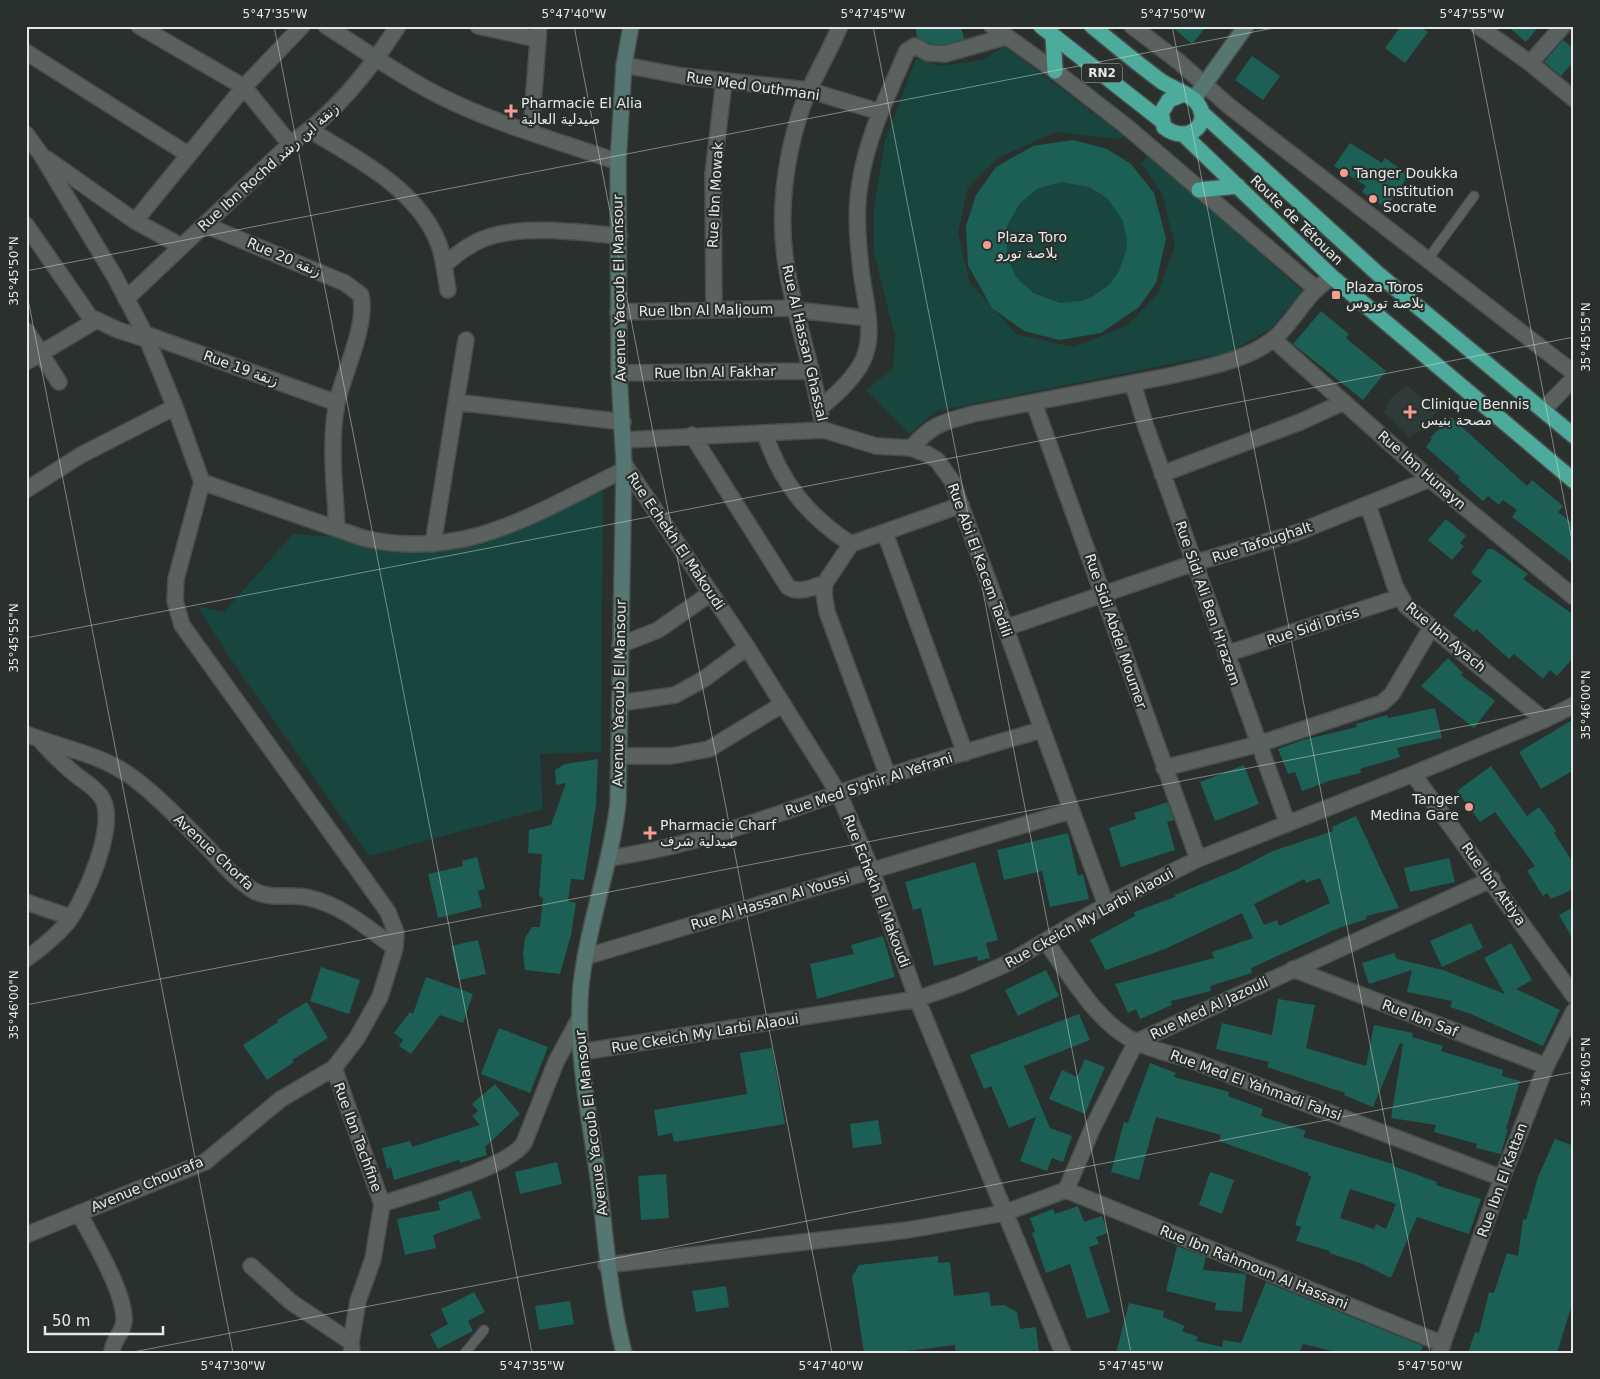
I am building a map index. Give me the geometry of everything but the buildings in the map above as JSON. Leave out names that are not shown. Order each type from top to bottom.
[{"type":"highway","name":"Route de Tétouan","points":[[1092,26],[1162,81],[1193,102],[1377,273],[1574,436]]},
{"type":"highway","points":[[1047,31],[1055,71]]},
{"type":"highway","name":"RN2","points":[[1047,31],[1177,135],[1184,135]]},
{"type":"highway","points":[[1164,125],[1164,106],[1176,96],[1193,102],[1200,124],[1196,130],[1184,135]]},
{"type":"highway","name":"Route de Tétouan","points":[[1184,135],[1332,277],[1574,481]]},
{"type":"highway","points":[[1199,190],[1238,186]]},
{"type":"street","points":[[139,26],[244,87],[290,144]]},
{"type":"street","points":[[135,221],[244,87],[302,26]]},
{"type":"street","points":[[326,26],[441,97],[530,132],[618,162]]},
{"type":"street","name":"Rue Ibn Rochd زنقة ابن رشد","points":[[126,299],[290,144],[310,130],[342,100],[377,58],[398,26]]},
{"type":"street","points":[[478,26],[538,33],[530,132]]},
{"type":"street","name":"Avenue Yacoub El Mansour","points":[[624,1353],[610,1294],[606,1265],[602,1212],[581,1052],[579,1018],[585,957],[609,858],[618,803],[624,440],[619,373],[618,162],[624,65],[630,26]]},
{"type":"street","name":"Rue Al Hassan Ghassal","points":[[824,430],[812,371],[795,309],[786,262],[785,183],[789,153],[808,90],[840,26]]},
{"type":"street","points":[[992,26],[1004,37],[1055,71],[1151,148],[1315,288]]},
{"type":"street","points":[[1132,26],[1205,84],[1229,106],[1574,373]]},
{"type":"street","points":[[1193,102],[1246,26]]},
{"type":"street","points":[[1478,26],[1530,63],[1574,99]]},
{"type":"street","points":[[1530,63],[1563,26]]},
{"type":"street","points":[[820,408],[835,395],[863,360],[868,341],[868,318],[857,225],[859,184],[867,150],[880,112],[909,48],[915,46],[933,54],[946,54],[1004,37]]},
{"type":"street","points":[[26,52],[189,155]]},
{"type":"street","name":"Rue Med Outhmani","points":[[624,65],[682,76],[808,90],[880,112]]},
{"type":"street","name":"Rue Ibn Mowak","points":[[714,310],[713,174],[724,81]]},
{"type":"street","points":[[1151,148],[1164,125]]},
{"type":"street","points":[[310,130],[393,185],[412,202],[427,220],[438,243],[448,290]]},
{"type":"street","points":[[26,134],[42,156],[147,337],[176,406],[202,482],[176,579],[175,596],[180,621],[186,634],[388,912],[396,932],[395,948],[374,1010],[357,1038],[334,1068]]},
{"type":"street","points":[[42,156],[135,221],[181,246]]},
{"type":"street","points":[[26,225],[82,306],[95,321],[26,362]]},
{"type":"street","name":"Rue 20 زنقة","points":[[205,225],[345,283],[361,295],[356,339],[337,403]]},
{"type":"street","points":[[444,265],[478,241],[508,233],[536,231],[618,236]]},
{"type":"street","points":[[910,448],[927,430],[945,422],[1133,384],[1228,361],[1256,350],[1274,339],[1315,288],[1332,277]]},
{"type":"street","name":"Rue Ibn Al Maljoum","points":[[618,312],[795,309],[868,318]]},
{"type":"street","name":"Rue 19 زنقة","points":[[95,321],[147,337],[337,403]]},
{"type":"street","points":[[26,330],[59,382]]},
{"type":"street","name":"Rue Ibn Hunayn","points":[[1274,339],[1430,479],[1574,597]]},
{"type":"street","points":[[433,544],[466,340]]},
{"type":"street","name":"Rue Ibn Al Fakhar","points":[[619,373],[812,371]]},
{"type":"street","points":[[1543,410],[1574,378]]},
{"type":"street","name":"Rue Sidi Ali Ben H'razem","points":[[1133,384],[1162,474],[1287,822]]},
{"type":"street","points":[[456,402],[623,422]]},
{"type":"street","points":[[1162,474],[1292,425],[1344,402]]},
{"type":"street","points":[[337,403],[334,431],[337,529]]},
{"type":"street","name":"Rue Sidi Abdel Moumer","points":[[1034,403],[1198,859]]},
{"type":"street","points":[[26,490],[81,455],[176,406]]},
{"type":"street","name":"Rue Abi El Kacem Tadili","points":[[624,440],[692,435],[765,434],[824,430],[876,446],[910,448],[937,460],[952,481],[962,506],[1070,811],[1106,905]]},
{"type":"street","points":[[765,434],[780,472],[803,505],[818,521],[851,544]]},
{"type":"street","points":[[692,435],[788,587],[795,591],[825,583]]},
{"type":"street","points":[[202,482],[337,529],[391,544],[433,544],[488,534],[517,524],[624,467]]},
{"type":"street","name":"Rue Echekh El Makoudi","points":[[624,467],[747,647],[839,794],[872,871],[917,999],[944,1058],[1004,1213],[1063,1353]]},
{"type":"street","name":"Rue Tafoughalt","points":[[1005,628],[1194,563],[1296,532],[1430,479]]},
{"type":"street","name":"Rue Ibn Ayach","points":[[1368,505],[1400,598],[1415,615],[1544,720]]},
{"type":"street","points":[[888,776],[827,612],[824,594],[825,583],[851,544],[962,506]]},
{"type":"street","points":[[885,533],[965,752]]},
{"type":"street","points":[[620,645],[658,630],[711,593]]},
{"type":"street","name":"Rue Sidi Driss","points":[[1226,654],[1400,598]]},
{"type":"street","points":[[1164,768],[1259,744],[1382,703],[1397,687],[1431,628]]},
{"type":"street","points":[[620,703],[675,695],[704,679],[747,647]]},
{"type":"street","points":[[619,756],[671,756],[709,749],[783,704]]},
{"type":"street","name":"Rue Ckeich My Larbi Alaoui","points":[[581,1052],[917,999],[960,984],[1046,942],[1106,905],[1198,859],[1287,822],[1414,774],[1544,720],[1574,705]]},
{"type":"street","name":"Rue Med S'ghir Al Yefrani","points":[[609,858],[695,839],[839,794],[888,776],[1041,730]]},
{"type":"street","points":[[26,959],[58,932],[70,917],[98,860],[106,827],[106,810],[97,791],[63,764],[33,736]]},
{"type":"street","name":"Avenue Chorfa","points":[[33,736],[100,759],[121,770],[153,794],[230,871],[256,892],[298,896],[328,903],[355,919],[395,948]]},
{"type":"street","name":"Rue Ibn Attiya","points":[[1414,774],[1574,996]]},
{"type":"street","name":"Rue Al Hassan Al Youssi","points":[[585,957],[1070,811]]},
{"type":"street","name":"Rue Med Al Jazouli","points":[[1066,1190],[1094,1127],[1136,1042],[1492,880]]},
{"type":"street","points":[[26,902],[70,917]]},
{"type":"street","name":"Rue Med El Yahmadi Fahsi","points":[[1046,942],[1100,1012],[1136,1042],[1188,1059],[1502,1178]]},
{"type":"street","name":"Rue Ibn Saf","points":[[1293,969],[1546,1066]]},
{"type":"street","name":"Rue Ibn El Kattan","points":[[1441,1348],[1502,1178],[1546,1066],[1574,1011]]},
{"type":"street","points":[[382,1204],[477,1170],[515,1153],[524,1143],[556,1062],[579,1018]]},
{"type":"street","name":"Rue Ibn Tachfine","points":[[334,1068],[382,1204],[373,1259],[358,1301],[351,1347]]},
{"type":"street","name":"Avenue Chourafa","points":[[26,1235],[205,1162],[281,1099],[334,1068]]},
{"type":"street","points":[[606,1265],[908,1230],[1004,1213],[1066,1190]]},
{"type":"street","name":"Rue Ibn Rahmoun Al Hassani","points":[[1066,1190],[1441,1348]]},
{"type":"street","points":[[79,1213],[119,1295],[124,1314],[122,1331],[114,1343],[112,1353]]},
{"type":"street","points":[[251,1266],[291,1302],[351,1347]]},
{"type":"lane","points":[[1428,259],[1474,196]]},
{"type":"lane","points":[[465,1353],[484,1330]]},
{"type":"shaded area","name":"Clinique Bennis مصحة بنيس","points":[[1406,385],[1438,410],[1421,431],[1415,433],[1410,438],[1384,413],[1389,400]]},
{"type":"green space","points":[[1004,46],[1126,137],[1116,139],[1056,132],[1000,157],[968,187],[958,233],[970,283],[989,304],[968,265],[966,226],[976,195],[996,167],[1033,146],[1073,140],[1107,149],[1131,164],[1154,193],[1166,238],[1156,283],[1139,307],[1101,333],[1059,340],[1024,331],[996,311],[1016,334],[1074,347],[1128,325],[1158,293],[1175,246],[1162,194],[1141,163],[1148,155],[1303,291],[1270,329],[1230,352],[937,411],[909,434],[866,390],[893,368],[895,336],[874,254],[874,208],[885,141],[916,59],[942,66],[983,60]]},
{"type":"green space","points":[[603,491],[601,752],[540,754],[543,809],[369,856],[232,661],[197,606],[224,612],[293,534],[469,545]]},
{"type":"place","name":"Pharmacie El Alia صيدلية العالية","points":[[511,111]]},
{"type":"place","name":"Tanger Doukka","points":[[1344,173]]},
{"type":"place","name":"Institution Socrate","points":[[1373,199]]},
{"type":"place","name":"Plaza Toro بلاصة تورو","points":[[987,245]]},
{"type":"place","name":"Plaza Toros بلاصة توروس","points":[[1336,295]]},
{"type":"place","name":"Clinique Bennis مصحة بنيس","points":[[1410,412]]},
{"type":"place","name":"Tanger Medina Gare","points":[[1469,807]]},
{"type":"place","name":"Pharmacie Charf صيدلية شرف","points":[[650,833]]}]
